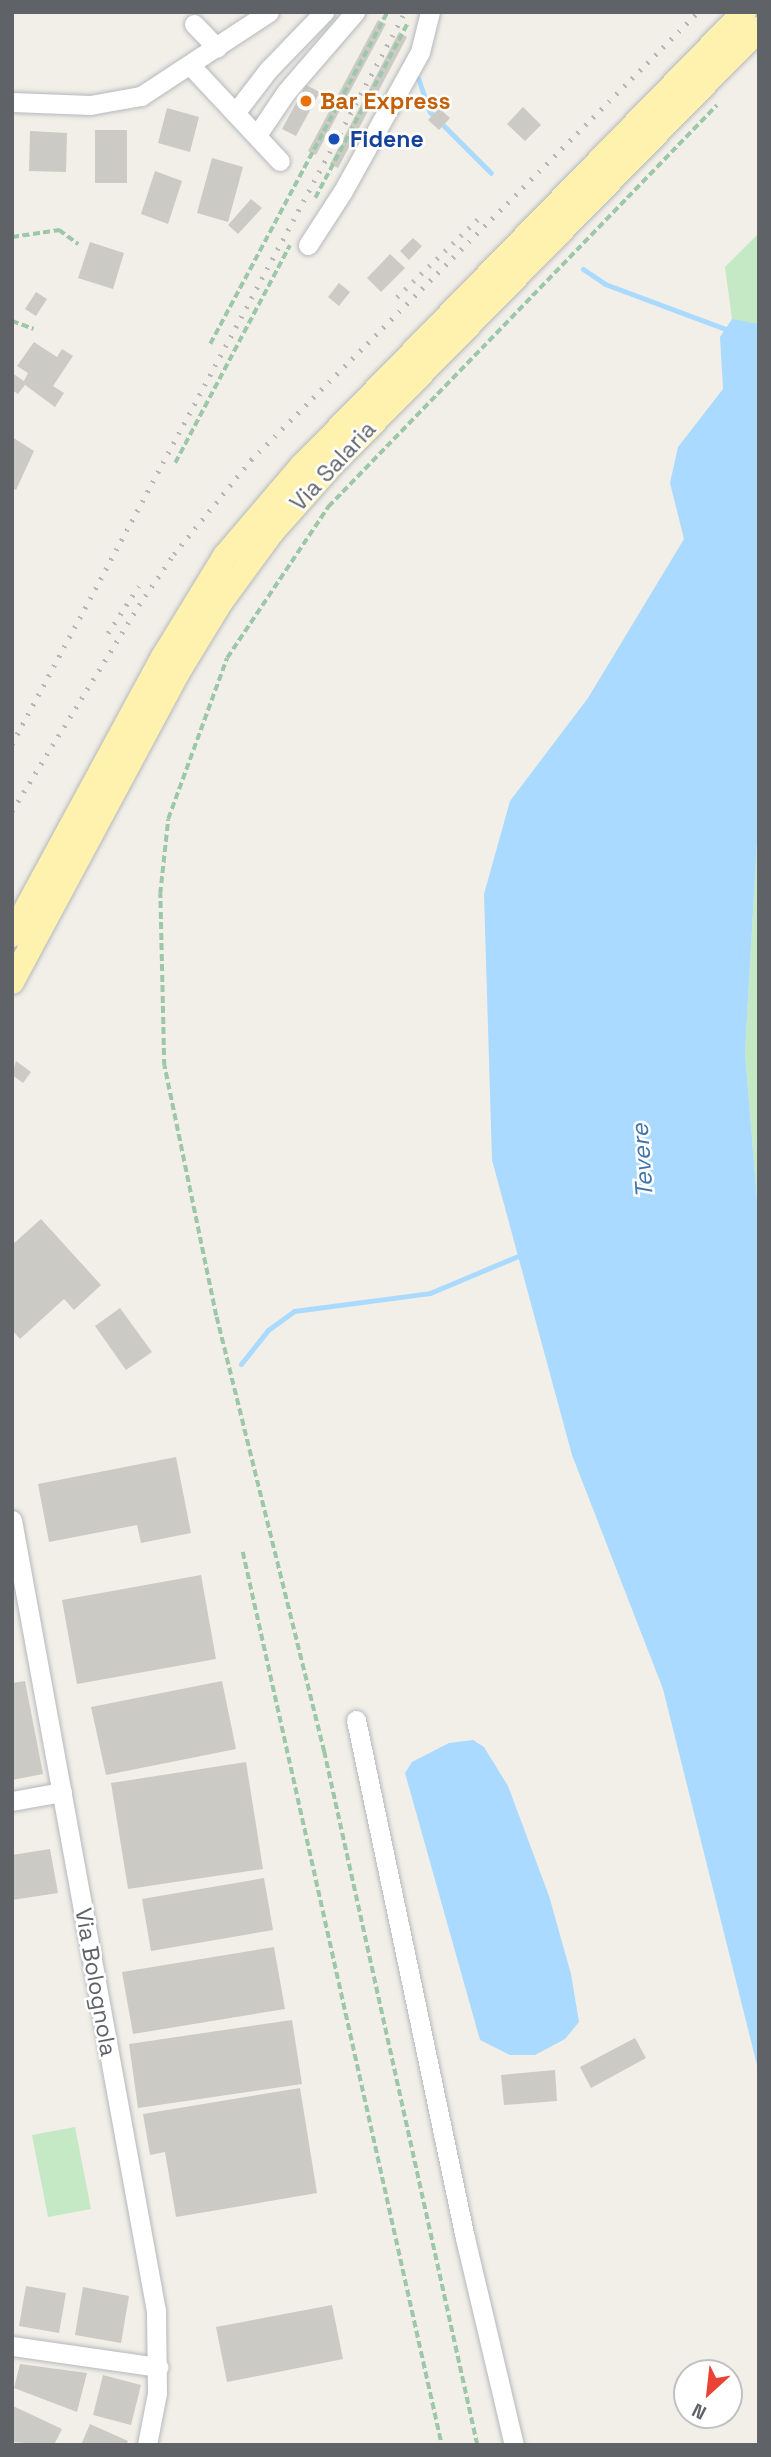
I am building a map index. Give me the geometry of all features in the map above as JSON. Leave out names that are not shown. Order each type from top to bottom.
[{"type":"main road","name":"Via Salaria","points":[[12,935],[156,668],[229,551],[300,468],[744,12]]},
{"type":"main road","name":"Via Salaria","points":[[12,982],[177,674],[221,602],[273,531],[331,466],[759,29]]},
{"type":"street","points":[[12,102],[90,105],[122,102],[149,93],[269,12]]},
{"type":"street","points":[[235,113],[268,70],[324,12]]},
{"type":"street","points":[[257,135],[280,99],[355,12]]},
{"type":"street","points":[[308,245],[343,191],[420,52],[430,12]]},
{"type":"street","points":[[194,24],[217,48]]},
{"type":"street","points":[[191,66],[280,161]]},
{"type":"street","name":"Via Bolognola","points":[[12,1520],[156,2311],[158,2367],[147,2445]]},
{"type":"street","points":[[356,1720],[465,2238],[514,2445]]},
{"type":"street","points":[[12,1801],[62,1792]]},
{"type":"street","points":[[12,2346],[158,2367]]},
{"type":"path","points":[[210,344],[387,12]]},
{"type":"path","points":[[477,2445],[324,1752],[216,1316],[167,1080],[161,882],[168,819],[227,658],[328,507],[720,101]]},
{"type":"path","points":[[12,237],[59,230],[78,244]]},
{"type":"path","points":[[12,321],[34,329]]},
{"type":"path","points":[[243,1552],[442,2445]]},
{"type":"green space","points":[[759,233],[757,326],[732,319],[725,267]]},
{"type":"green space","points":[[759,807],[759,1223],[745,1053]]},
{"type":"green space","points":[[75,2127],[91,2209],[48,2217],[32,2135]]},
{"type":"water","name":"Tevere","points":[[732,319],[759,324],[759,807],[745,1053],[759,1223],[759,2073],[663,1689],[572,1455],[492,1160],[484,894],[510,801],[588,698],[684,539],[670,483],[678,447],[723,389],[720,337]]},
{"type":"water","points":[[473,1740],[484,1747],[508,1786],[549,1896],[571,1974],[579,2022],[565,2039],[535,2055],[510,2055],[480,2040],[405,1773],[412,1762],[449,1743]]},
{"type":"building","points":[[378,20],[386,24],[316,155],[308,151]]},
{"type":"building","points":[[399,32],[407,37],[338,168],[330,164]]},
{"type":"building","points":[[306,85],[320,92],[296,136],[282,129]]},
{"type":"building","points":[[523,107],[541,125],[525,141],[507,124]]},
{"type":"building","points":[[167,108],[199,117],[190,152],[158,143]]},
{"type":"building","points":[[439,108],[450,118],[439,130],[428,120]]},
{"type":"building","points":[[95,130],[127,130],[127,183],[95,183]]},
{"type":"building","points":[[30,131],[67,133],[66,172],[29,171]]},
{"type":"building","points":[[212,158],[243,167],[228,222],[197,213]]},
{"type":"building","points":[[155,171],[182,181],[168,224],[141,214]]},
{"type":"building","points":[[251,199],[262,208],[238,234],[228,225]]},
{"type":"building","points":[[413,238],[422,246],[409,260],[400,251]]},
{"type":"building","points":[[90,242],[124,253],[113,289],[78,278]]},
{"type":"building","points":[[390,254],[405,268],[381,292],[367,278]]},
{"type":"building","points":[[339,283],[350,292],[339,306],[328,297]]},
{"type":"building","points":[[36,292],[47,299],[36,316],[25,309]]},
{"type":"building","points":[[34,342],[57,357],[62,349],[73,356],[53,386],[64,393],[55,407],[25,385],[18,394],[12,390],[12,373],[24,381],[28,373],[17,366]]},
{"type":"building","points":[[12,437],[34,451],[16,490],[12,488]]},
{"type":"building","points":[[16,1061],[31,1072],[23,1083],[12,1075]]},
{"type":"building","points":[[41,1219],[101,1285],[74,1310],[64,1299],[20,1339],[12,1330],[12,1245]]},
{"type":"building","points":[[120,1308],[152,1352],[126,1370],[95,1326]]},
{"type":"building","points":[[176,1457],[191,1533],[141,1543],[137,1525],[49,1542],[38,1484]]},
{"type":"building","points":[[201,1575],[216,1659],[77,1684],[62,1600]]},
{"type":"building","points":[[25,1681],[43,1774],[12,1780],[12,1683]]},
{"type":"building","points":[[222,1681],[236,1749],[106,1775],[91,1707]]},
{"type":"building","points":[[246,1762],[263,1869],[128,1889],[111,1783]]},
{"type":"building","points":[[50,1849],[58,1893],[12,1900],[12,1855]]},
{"type":"building","points":[[264,1878],[273,1930],[151,1951],[142,1899]]},
{"type":"building","points":[[274,1947],[285,2009],[133,2034],[122,1972]]},
{"type":"building","points":[[292,2020],[302,2084],[138,2108],[129,2044]]},
{"type":"building","points":[[635,2038],[646,2058],[591,2088],[580,2067]]},
{"type":"building","points":[[555,2070],[557,2101],[504,2105],[501,2075]]},
{"type":"building","points":[[300,2088],[317,2193],[176,2217],[165,2152],[150,2155],[143,2114]]},
{"type":"building","points":[[26,2286],[66,2293],[59,2333],[19,2326]]},
{"type":"building","points":[[83,2287],[129,2296],[121,2343],[75,2335]]},
{"type":"building","points":[[332,2305],[343,2359],[227,2382],[216,2327]]},
{"type":"building","points":[[20,2364],[87,2373],[77,2412],[14,2388]]},
{"type":"building","points":[[103,2375],[141,2385],[131,2425],[93,2415]]},
{"type":"building","points":[[13,2406],[62,2429],[54,2445],[12,2442]]},
{"type":"building","points":[[90,2424],[128,2441],[126,2445],[81,2445]]},
{"type":"waterway","points":[[418,78],[430,112],[491,173]]},
{"type":"waterway","points":[[583,269],[605,284],[731,331]]},
{"type":"waterway","points":[[241,1364],[268,1330],[294,1311],[430,1293],[518,1256]]},
{"type":"railway","points":[[12,744],[405,12]]},
{"type":"railway","points":[[12,811],[139,605],[174,554],[251,460],[698,12]]},
{"type":"railway","points":[[397,297],[478,219]]},
{"type":"railway","points":[[108,633],[139,586]]},
{"type":"place","name":"Bar Express","points":[[306,101]]},
{"type":"place","name":"Fidene","points":[[334,139]]}]
